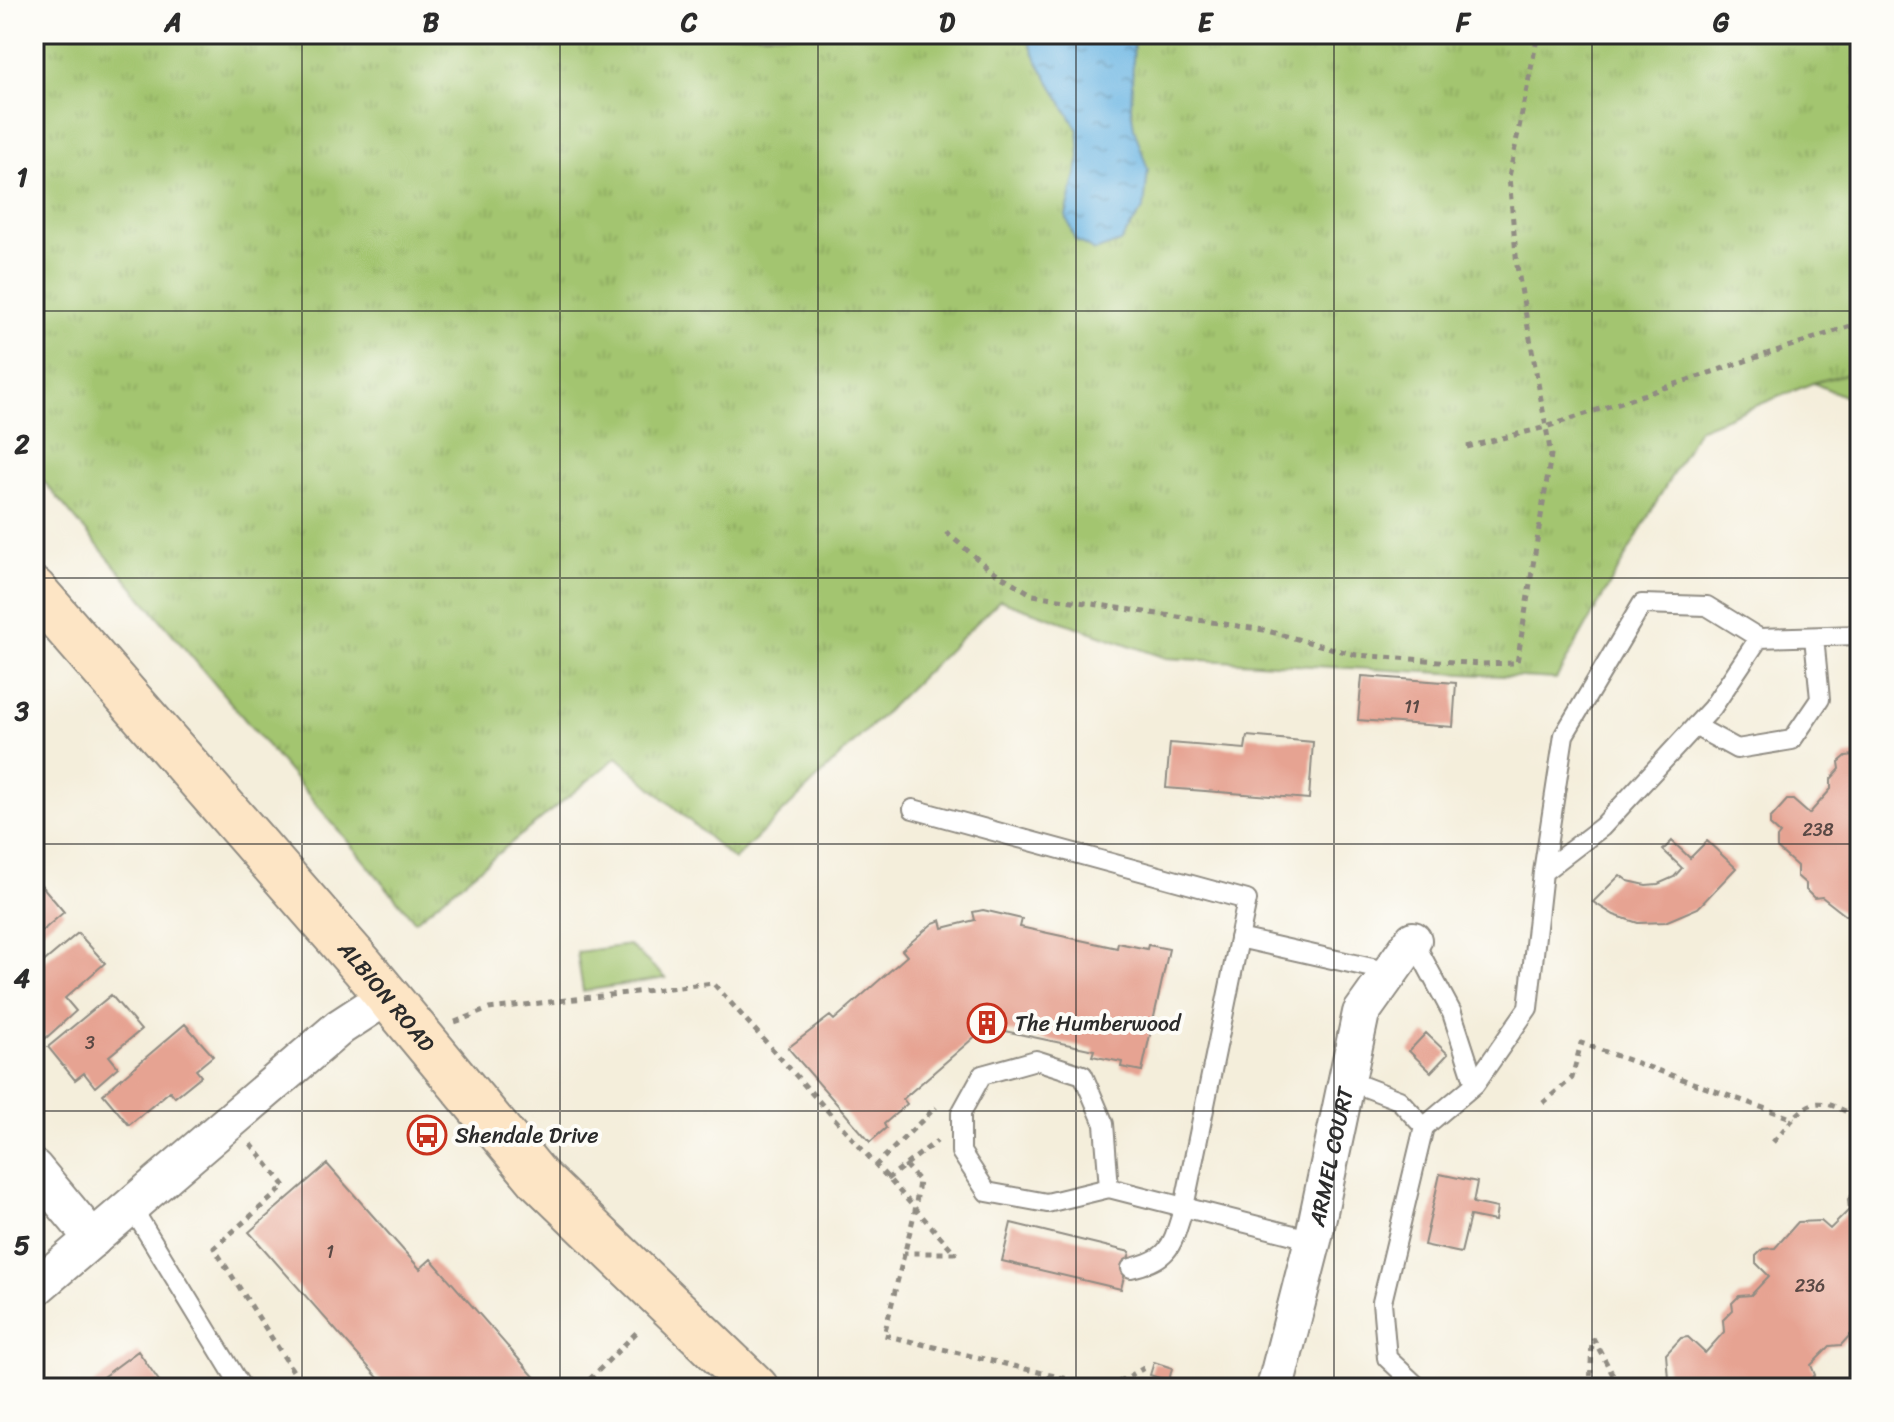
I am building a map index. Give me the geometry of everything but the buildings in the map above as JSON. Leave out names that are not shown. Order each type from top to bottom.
[{"type":"main road","name":"ALBION ROAD","points":[[34,590],[363,967],[538,1178],[756,1388]]},
{"type":"street","name":"ARMEL COURT","points":[[1275,1388],[1313,1240],[1361,1013],[1413,940]]},
{"type":"street","points":[[34,1289],[340,1027],[386,997]]},
{"type":"street","points":[[34,1168],[93,1239]]},
{"type":"lane","points":[[1419,1388],[1387,1358],[1382,1302],[1424,1127],[1475,1084],[1528,1008],[1543,872],[1564,735],[1642,604],[1707,606],[1759,638],[1860,635]]},
{"type":"lane","points":[[1695,726],[1737,749],[1792,740],[1820,699],[1814,637]]},
{"type":"lane","points":[[1543,872],[1602,827],[1712,708],[1759,638]]},
{"type":"lane","points":[[913,809],[1247,900],[1184,1207],[1170,1250],[1152,1264],[1131,1268]]},
{"type":"lane","points":[[1239,938],[1390,972]]},
{"type":"lane","points":[[1413,940],[1452,1013],[1475,1084]]},
{"type":"lane","points":[[1109,1188],[1104,1124],[1083,1075],[1036,1060],[982,1075],[961,1113],[961,1152],[987,1192],[1047,1203],[1109,1188],[1313,1240]]},
{"type":"lane","points":[[1347,1080],[1399,1100],[1424,1127]]},
{"type":"lane","points":[[131,1206],[242,1388]]},
{"type":"path","points":[[946,532],[988,568],[1033,595],[1264,630],[1356,655],[1481,664],[1517,663],[1551,455],[1517,266],[1509,177],[1538,34]]},
{"type":"path","points":[[1467,447],[1546,427],[1860,323]]},
{"type":"path","points":[[420,1034],[489,1009],[713,983],[955,1253],[904,1253]]},
{"type":"path","points":[[1543,1103],[1572,1078],[1581,1043],[1794,1119]]},
{"type":"path","points":[[1773,1142],[1805,1107],[1817,1101],[1836,1105],[1860,1119]]},
{"type":"path","points":[[875,1166],[937,1107]]},
{"type":"path","points":[[230,1121],[285,1186],[214,1248],[304,1388]]},
{"type":"path","points":[[887,1179],[937,1141]]},
{"type":"path","points":[[905,1165],[919,1181],[915,1211],[884,1335],[1106,1388],[1144,1368]]},
{"type":"path","points":[[581,1388],[666,1302]]},
{"type":"path","points":[[1590,1388],[1593,1338],[1620,1388]]},
{"type":"green space","points":[[34,34],[1860,34],[1860,370],[1813,383],[1698,429],[1556,679],[1166,658],[1000,600],[734,860],[617,757],[415,921],[34,470]]},
{"type":"green space","points":[[1860,370],[1860,403],[1813,383]]},
{"type":"green space","points":[[629,945],[666,978],[583,991],[577,952]]},
{"type":"water","points":[[1025,34],[1130,34],[1134,40],[1131,107],[1134,128],[1148,170],[1144,208],[1120,242],[1095,251],[1075,240],[1066,216],[1080,158],[1078,130]]},
{"type":"place","name":"The Humberwood","points":[[987,1023]]},
{"type":"place","name":"Shendale Drive","points":[[427,1135]]}]
